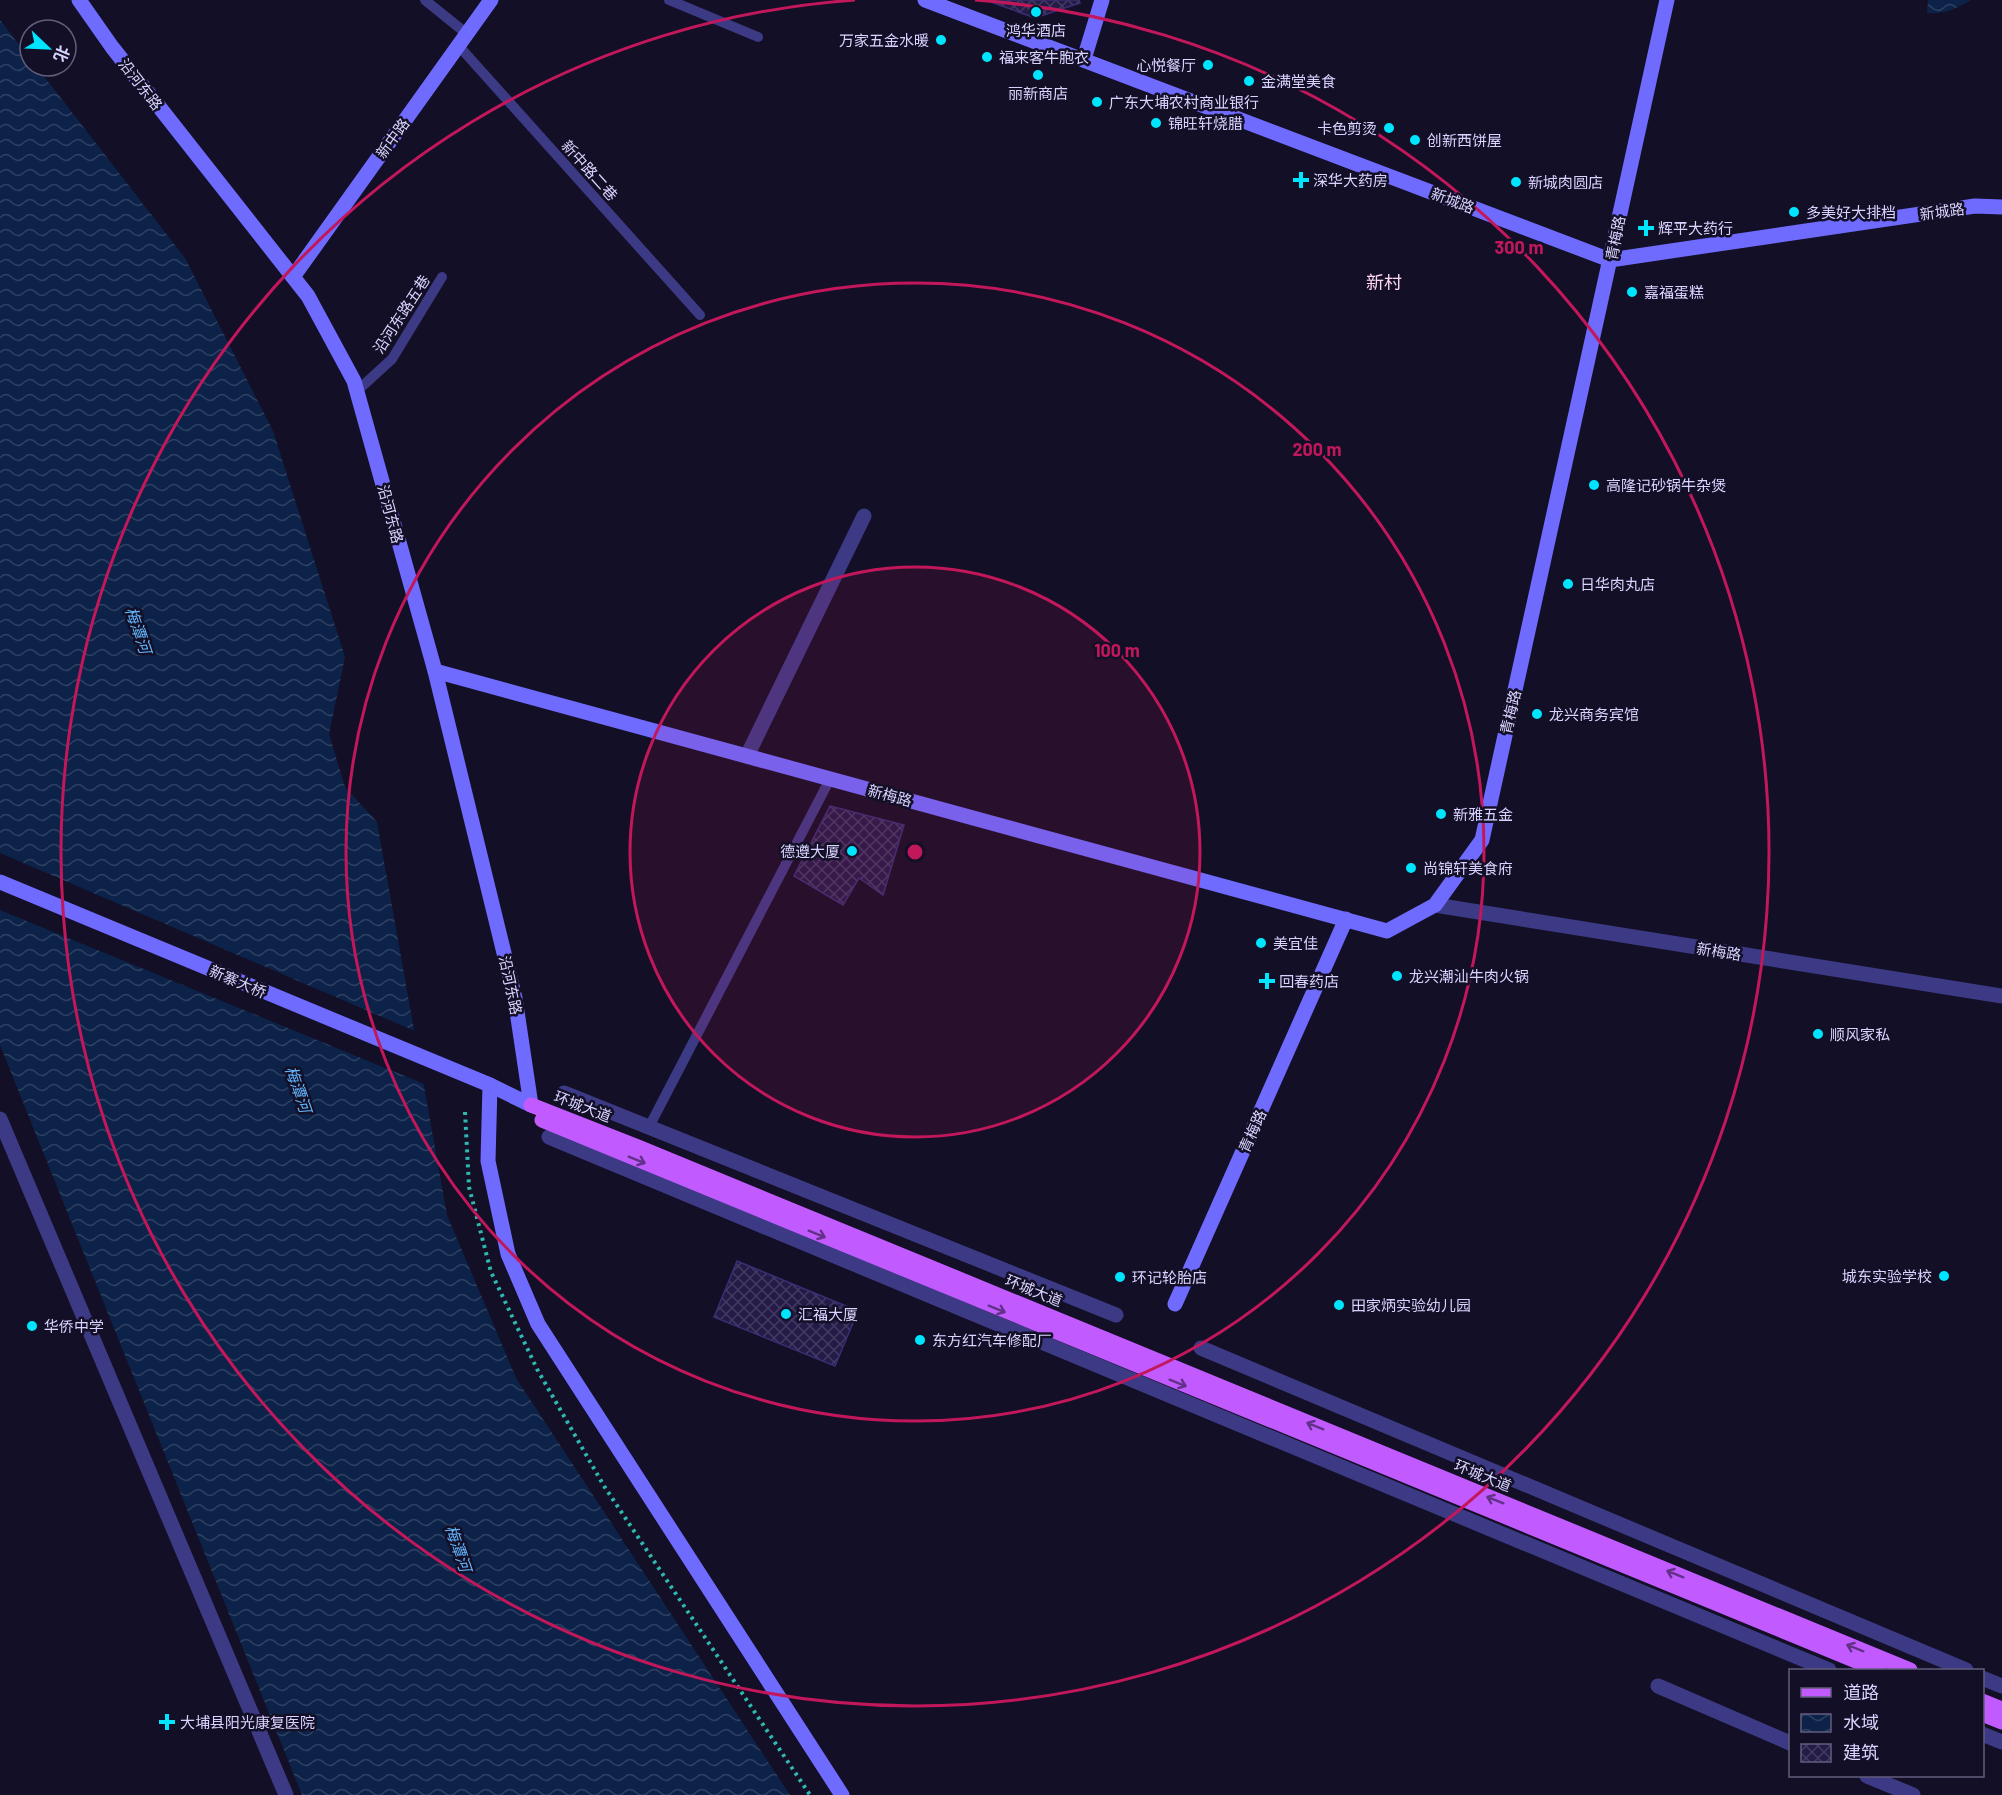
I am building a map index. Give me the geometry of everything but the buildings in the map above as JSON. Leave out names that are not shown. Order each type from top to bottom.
[{"type":"main road","name":"沿河东路","points":[[80,0],[112,47],[308,296],[354,381],[435,671],[515,998],[531,1105]]},
{"type":"main road","name":"新中路","points":[[293,277],[491,0]]},
{"type":"main road","name":"新城路","points":[[925,0],[1610,260],[1975,206],[2002,207]]},
{"type":"main road","points":[[1084,59],[1102,0]]},
{"type":"main road","name":"青梅路","points":[[1175,1304],[1346,919],[1387,931],[1436,905],[1482,840],[1667,0]]},
{"type":"main road","name":"新梅路","points":[[435,671],[1346,919]]},
{"type":"main road","name":"新寨大桥","points":[[0,882],[531,1105]]},
{"type":"main road","points":[[483,1083],[488,1161],[508,1254],[538,1324],[842,1795]]},
{"type":"main road","name":"环城大道","points":[[531,1105],[542,1121],[1873,1669]]},
{"type":"main road","name":"环城大道","points":[[531,1105],[1905,1669]]},
{"type":"main road","points":[[1984,1701],[2002,1709]]},
{"type":"main road","points":[[1984,1714],[2002,1722]]},
{"type":"street","points":[[747,756],[864,516]]},
{"type":"street","name":"新梅路","points":[[1436,905],[2002,996]]},
{"type":"street","points":[[564,1093],[1116,1315]]},
{"type":"street","points":[[0,1119],[286,1795]]},
{"type":"street","points":[[549,1137],[1824,1669]]},
{"type":"street","points":[[1201,1348],[1960,1669]]},
{"type":"street","points":[[1984,1678],[2002,1686]]},
{"type":"street","points":[[1658,1686],[1789,1742]]},
{"type":"street","points":[[1984,1734],[2002,1742]]},
{"type":"street","points":[[1869,1777],[1912,1795]]},
{"type":"lane","name":"新中路二巷","points":[[425,0],[463,40],[700,315]]},
{"type":"lane","points":[[669,0],[758,37]]},
{"type":"lane","name":"沿河东路五巷","points":[[357,391],[392,359],[442,277]]},
{"type":"lane","points":[[649,1127],[830,779]]},
{"type":"water","points":[[1928,0],[1971,0],[1950,10],[1927,13]]},
{"type":"water","name":"梅潭河","points":[[0,20],[18,43],[18,78],[45,78],[185,258],[273,431],[345,657],[329,734],[345,787],[377,822],[447,1215],[516,1378],[790,1795],[302,1795],[0,1045]]},
{"type":"pier","points":[[0,853],[417,1032],[427,1085],[0,910]]},
{"type":"place","name":"鸿华酒店","points":[[1036,12]]},
{"type":"place","name":"万家五金水暖","points":[[941,40]]},
{"type":"place","name":"福来客牛胞衣","points":[[987,57]]},
{"type":"place","name":"心悦餐厅","points":[[1208,65]]},
{"type":"place","name":"丽新商店","points":[[1038,75]]},
{"type":"place","name":"金满堂美食","points":[[1249,81]]},
{"type":"place","name":"广东大埔农村商业银行","points":[[1097,102]]},
{"type":"place","name":"锦旺轩烧腊","points":[[1156,123]]},
{"type":"place","name":"卡色剪烫","points":[[1389,128]]},
{"type":"place","name":"创新西饼屋","points":[[1415,140]]},
{"type":"place","name":"深华大药房","points":[[1301,180]]},
{"type":"place","name":"新城肉圆店","points":[[1516,182]]},
{"type":"place","name":"多美好大排档","points":[[1794,212]]},
{"type":"place","name":"辉平大药行","points":[[1646,228]]},
{"type":"place","name":"嘉福蛋糕","points":[[1632,292]]},
{"type":"place","name":"高隆记砂锅牛杂煲","points":[[1594,485]]},
{"type":"place","name":"日华肉丸店","points":[[1568,584]]},
{"type":"place","name":"龙兴商务宾馆","points":[[1537,714]]},
{"type":"place","name":"新雅五金","points":[[1441,814]]},
{"type":"place","name":"德遵大厦","points":[[852,851]]},
{"type":"place","name":"尚锦轩美食府","points":[[1411,868]]},
{"type":"place","name":"美宜佳","points":[[1261,943]]},
{"type":"place","name":"龙兴潮汕牛肉火锅","points":[[1397,976]]},
{"type":"place","name":"回春药店","points":[[1267,981]]},
{"type":"place","name":"顺风家私","points":[[1818,1034]]},
{"type":"place","name":"城东实验学校","points":[[1944,1276]]},
{"type":"place","name":"环记轮胎店","points":[[1120,1277]]},
{"type":"place","name":"田家炳实验幼儿园","points":[[1339,1305]]},
{"type":"place","name":"汇福大厦","points":[[786,1314]]},
{"type":"place","name":"华侨中学","points":[[32,1326]]},
{"type":"place","name":"东方红汽车修配厂","points":[[920,1340]]},
{"type":"place","name":"大埔县阳光康复医院","points":[[167,1722]]},
{"type":"district","name":"新村","points":[[1384,282]]}]
